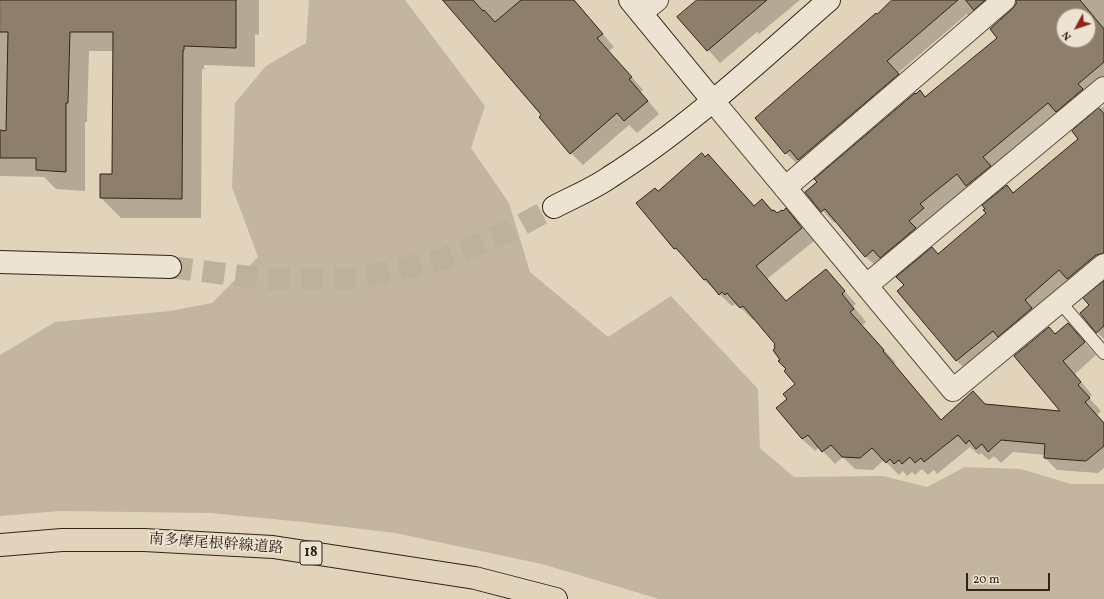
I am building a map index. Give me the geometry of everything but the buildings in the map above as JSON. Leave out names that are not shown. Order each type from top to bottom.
[{"type":"main road","name":"南多摩尾根幹線道路","points":[[0,545],[62,540],[144,540],[273,547],[475,578],[556,599]]},
{"type":"main road","name":"南多摩尾根幹線道路","points":[[0,550],[62,540]]},
{"type":"street","points":[[554,207],[609,178],[662,142],[713,101],[829,0]]},
{"type":"street","points":[[785,188],[1004,0]]},
{"type":"street","points":[[642,4],[713,101],[953,390],[1104,266]]},
{"type":"street","points":[[867,285],[1104,88]]},
{"type":"street","points":[[0,262],[170,267]]},
{"type":"lane","points":[[1060,302],[1104,354]]},
{"type":"shaded area","points":[[309,0],[405,0],[485,106],[471,148],[509,203],[530,272],[608,337],[671,296],[758,389],[760,448],[794,477],[883,476],[927,487],[965,467],[1021,469],[1071,484],[1104,484],[1104,599],[659,599],[542,564],[395,533],[210,513],[60,511],[0,516],[0,355],[55,322],[170,311],[212,303],[258,257],[232,187],[235,103],[266,66],[306,43]]},
{"type":"tunnel","points":[[170,267],[265,279],[362,278],[444,259],[510,231],[554,207]]}]
